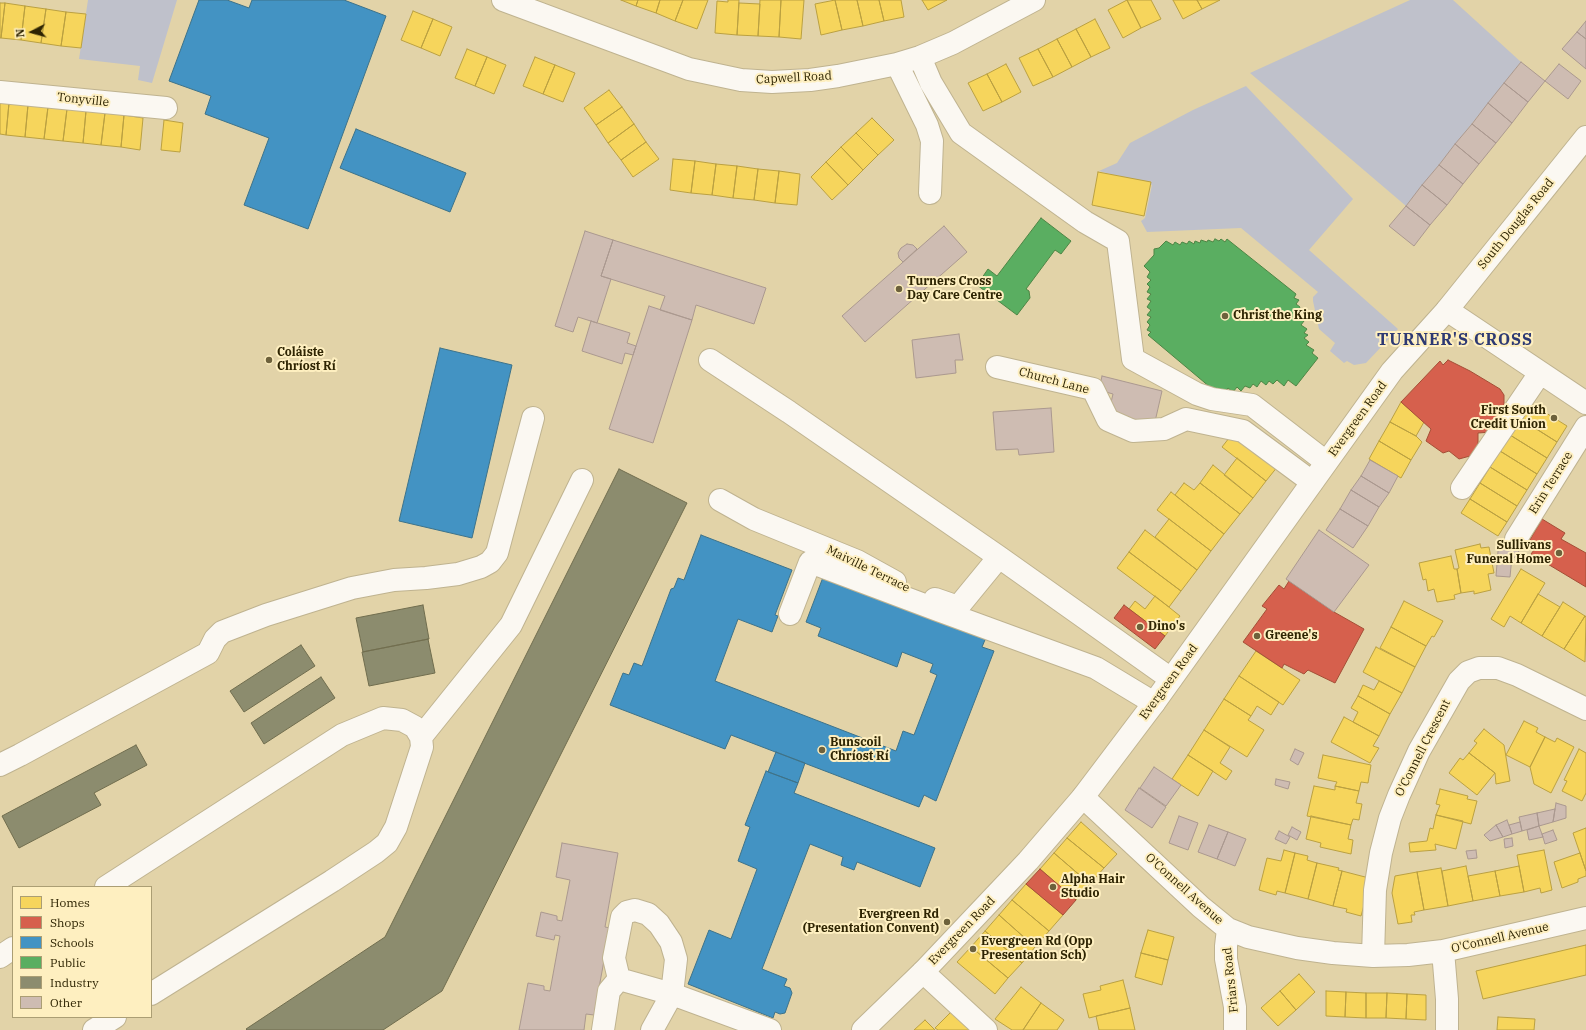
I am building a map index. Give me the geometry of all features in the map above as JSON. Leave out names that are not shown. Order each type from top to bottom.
[{"type":"street","name":"Capwell Road","points":[[509,1],[667,62],[704,73],[741,80],[772,82],[810,80],[845,75],[897,64],[920,57],[953,43],[1034,0]]},
{"type":"street","points":[[920,57],[931,83],[961,133],[1085,222],[1118,241],[1133,359],[1197,394],[1212,399],[1252,405],[1326,462]]},
{"type":"street","points":[[897,64],[927,125],[932,141],[930,193]]},
{"type":"street","name":"Tonyville","points":[[0,92],[166,108]]},
{"type":"street","name":"South Douglas Road","points":[[1447,310],[1586,138]]},
{"type":"street","points":[[1447,310],[1586,403]]},
{"type":"street","name":"Evergreen Road","points":[[863,1030],[923,972],[1042,846],[1083,797],[1154,703],[1398,363],[1447,310]]},
{"type":"street","points":[[710,360],[789,412],[999,557],[1171,679]]},
{"type":"street","name":"Church Lane","points":[[997,367],[1093,389],[1108,420],[1133,430],[1164,429],[1186,419],[1243,431],[1312,482]]},
{"type":"street","points":[[1462,488],[1540,372]]},
{"type":"street","points":[[0,764],[20,755],[208,653],[215,639],[222,632],[266,615],[352,588],[394,580],[458,574],[481,567],[490,562],[497,553],[533,418]]},
{"type":"street","name":"Erin Terrace","points":[[1516,539],[1586,427]]},
{"type":"street","points":[[421,737],[511,625],[582,480]]},
{"type":"street","name":"Maiville Terrace","points":[[720,500],[754,519],[857,561],[912,591],[958,607],[999,557]]},
{"type":"street","points":[[790,614],[810,562],[1096,668],[1154,703]]},
{"type":"street","name":"O'Connell Crescent","points":[[1373,956],[1375,890],[1381,853],[1390,818],[1398,795],[1416,757],[1458,681],[1468,672],[1479,668],[1498,668],[1517,675],[1586,709]]},
{"type":"street","points":[[108,886],[342,735],[383,718],[402,720],[415,727],[421,737],[422,747],[396,827],[387,842],[376,852],[332,881],[152,993]]},
{"type":"street","name":"O'Connell Avenue","points":[[1083,797],[1202,907],[1228,929],[1248,937],[1297,948],[1348,955],[1408,955],[1443,951],[1586,918]]},
{"type":"street","points":[[619,979],[614,958],[622,917],[627,912],[635,910],[648,914],[659,924],[671,942],[676,959],[672,994],[652,1030]]},
{"type":"street","name":"Friars Road","points":[[1228,929],[1226,959],[1235,1007],[1235,1030]]},
{"type":"street","points":[[0,957],[12,949]]},
{"type":"street","points":[[1443,951],[1447,999],[1447,1030]]},
{"type":"street","points":[[923,972],[986,1030]]},
{"type":"street","points":[[619,979],[672,994],[770,1030]]},
{"type":"street","points":[[603,1030],[609,991],[619,979]]},
{"type":"street","points":[[94,1030],[113,1018]]},
{"type":"shaded area","points":[[88,0],[177,0],[152,83],[138,80],[140,66],[79,59]]},
{"type":"shaded area","points":[[1410,0],[1453,0],[1521,62],[1406,206],[1250,73]]},
{"type":"shaded area","points":[[1246,86],[1353,199],[1309,250],[1398,329],[1366,363],[1354,365],[1347,361],[1344,363],[1330,351],[1335,343],[1319,329],[1313,301],[1313,297],[1318,292],[1241,228],[1147,232],[1141,221],[1145,218],[1152,185],[1099,171],[1117,163],[1130,143],[1193,110]]},
{"type":"building: Homes","points":[[621,0],[638,0],[636,6]]},
{"type":"building: Homes","points":[[638,0],[660,0],[656,13],[636,6]]},
{"type":"building: Homes","points":[[660,0],[683,0],[675,21],[656,13]]},
{"type":"building: Homes","points":[[683,0],[708,0],[697,29],[675,21]]},
{"type":"building: Homes","points":[[728,0],[739,0],[737,35],[715,33],[717,1],[728,2]]},
{"type":"building: Homes","points":[[760,0],[781,0],[779,37],[758,36]]},
{"type":"building: Homes","points":[[781,0],[804,0],[801,39],[779,37]]},
{"type":"building: Homes","points":[[835,0],[857,0],[863,26],[842,30]]},
{"type":"building: Homes","points":[[835,0],[842,30],[821,35],[815,4]]},
{"type":"building: Homes","points":[[857,0],[879,0],[884,21],[863,26]]},
{"type":"building: Homes","points":[[879,0],[901,0],[904,17],[884,21]]},
{"type":"building: Homes","points":[[922,0],[947,0],[928,10]]},
{"type":"building: Homes","points":[[1127,0],[1151,0],[1161,19],[1141,28]]},
{"type":"building: Homes","points":[[1127,0],[1141,28],[1123,38],[1108,10]]},
{"type":"building: Homes","points":[[1173,0],[1197,0],[1202,9],[1183,19]]},
{"type":"building: Homes","points":[[1197,0],[1220,0],[1202,9]]},
{"type":"building: Homes","points":[[0,3],[5,3],[1,38],[0,38]]},
{"type":"building: Homes","points":[[5,3],[25,6],[21,40],[1,38]]},
{"type":"building: Homes","points":[[739,3],[760,4],[758,36],[737,35]]},
{"type":"building: Homes","points":[[25,6],[46,9],[41,43],[21,40]]},
{"type":"building: Homes","points":[[46,9],[66,12],[61,46],[41,43]]},
{"type":"building: Homes","points":[[413,11],[433,19],[421,48],[401,40]]},
{"type":"building: Homes","points":[[66,12],[86,14],[81,48],[61,46]]},
{"type":"building: Homes","points":[[433,19],[452,27],[440,56],[421,48]]},
{"type":"building: Homes","points":[[1095,19],[1110,48],[1091,57],[1076,29]]},
{"type":"building: Homes","points":[[1076,29],[1091,57],[1072,67],[1057,39]]},
{"type":"building: Homes","points":[[1057,39],[1072,67],[1053,77],[1038,49]]},
{"type":"building: Homes","points":[[467,49],[487,57],[475,86],[455,78]]},
{"type":"building: Homes","points":[[1038,49],[1053,77],[1033,86],[1019,58]]},
{"type":"building: Homes","points":[[487,57],[506,65],[494,94],[475,86]]},
{"type":"building: Homes","points":[[535,57],[555,65],[543,94],[523,86]]},
{"type":"building: Homes","points":[[1006,64],[1021,92],[1002,102],[987,74]]},
{"type":"building: Homes","points":[[555,65],[575,73],[563,102],[543,94]]},
{"type":"building: Homes","points":[[987,74],[1002,102],[983,111],[968,83]]},
{"type":"building: Homes","points":[[609,90],[622,107],[596,125],[584,108]]},
{"type":"building: Homes","points":[[0,102],[9,103],[6,135],[0,134]]},
{"type":"building: Homes","points":[[9,103],[28,105],[25,137],[6,135]]},
{"type":"building: Homes","points":[[28,105],[48,107],[44,139],[25,137]]},
{"type":"building: Homes","points":[[48,107],[67,109],[63,141],[44,139]]},
{"type":"building: Homes","points":[[622,107],[634,124],[608,143],[596,125]]},
{"type":"building: Homes","points":[[67,109],[86,111],[83,143],[63,141]]},
{"type":"building: Homes","points":[[86,111],[105,113],[101,145],[83,143]]},
{"type":"building: Homes","points":[[105,113],[124,115],[121,147],[101,145]]},
{"type":"building: Homes","points":[[124,115],[143,118],[140,150],[121,147]]},
{"type":"building: Homes","points":[[872,118],[894,140],[878,155],[856,133]]},
{"type":"building: Homes","points":[[164,120],[183,123],[180,152],[161,150]]},
{"type":"building: Homes","points":[[634,124],[646,142],[621,160],[608,143]]},
{"type":"building: Homes","points":[[856,133],[878,155],[863,170],[841,147]]},
{"type":"building: Homes","points":[[646,142],[659,159],[633,177],[621,160]]},
{"type":"building: Homes","points":[[841,147],[863,170],[848,185],[826,162]]},
{"type":"building: Homes","points":[[673,159],[695,161],[691,193],[670,190]]},
{"type":"building: Homes","points":[[695,161],[716,164],[712,195],[691,193]]},
{"type":"building: Homes","points":[[826,162],[848,185],[832,200],[811,177]]},
{"type":"building: Homes","points":[[716,164],[737,166],[733,198],[712,195]]},
{"type":"building: Homes","points":[[737,166],[758,169],[754,200],[733,198]]},
{"type":"building: Homes","points":[[758,169],[779,171],[775,203],[754,200]]},
{"type":"building: Homes","points":[[779,171],[800,174],[797,205],[775,203]]},
{"type":"building: Homes","points":[[1098,172],[1151,182],[1144,216],[1092,205]]},
{"type":"building: Homes","points":[[1401,402],[1424,422],[1416,436],[1390,422]]},
{"type":"building: Homes","points":[[1530,403],[1567,426],[1557,442],[1519,418]]},
{"type":"building: Homes","points":[[1519,418],[1557,442],[1547,458],[1510,435]]},
{"type":"building: Homes","points":[[1390,422],[1416,436],[1422,442],[1411,460],[1379,441]]},
{"type":"building: Homes","points":[[1233,433],[1278,466],[1266,481],[1222,447]]},
{"type":"building: Homes","points":[[1510,435],[1547,458],[1537,474],[1500,451]]},
{"type":"building: Homes","points":[[1379,441],[1411,460],[1401,478],[1369,459]]},
{"type":"building: Homes","points":[[1500,451],[1537,474],[1527,490],[1490,467]]},
{"type":"building: Homes","points":[[1237,458],[1266,481],[1253,498],[1224,475]]},
{"type":"building: Homes","points":[[1213,465],[1253,498],[1240,514],[1200,483]]},
{"type":"building: Homes","points":[[1490,467],[1527,490],[1517,506],[1480,483]]},
{"type":"building: Homes","points":[[1184,483],[1194,490],[1200,483],[1240,514],[1224,534],[1175,495]]},
{"type":"building: Homes","points":[[1480,483],[1517,506],[1507,522],[1470,499]]},
{"type":"building: Homes","points":[[1171,492],[1224,534],[1211,551],[1157,510]]},
{"type":"building: Homes","points":[[1470,499],[1507,522],[1498,536],[1461,513]]},
{"type":"building: Homes","points":[[1169,519],[1211,551],[1197,570],[1155,537]]},
{"type":"building: Homes","points":[[1145,530],[1197,570],[1181,591],[1129,552]]},
{"type":"building: Homes","points":[[1480,544],[1481,548],[1489,547],[1494,573],[1488,574],[1491,590],[1474,594],[1474,591],[1461,593],[1457,569],[1459,568],[1455,550]]},
{"type":"building: Homes","points":[[1129,552],[1181,591],[1169,607],[1117,568]]},
{"type":"building: Homes","points":[[1451,556],[1454,569],[1457,569],[1461,593],[1454,595],[1455,599],[1437,602],[1434,589],[1428,591],[1426,579],[1423,580],[1419,563]]},
{"type":"building: Homes","points":[[1521,569],[1545,583],[1521,623],[1510,616],[1504,627],[1491,619]]},
{"type":"building: Homes","points":[[1538,594],[1560,607],[1542,636],[1521,623]]},
{"type":"building: Homes","points":[[1155,596],[1180,616],[1165,636],[1129,609],[1135,601],[1145,609]]},
{"type":"building: Homes","points":[[1404,601],[1443,621],[1434,637],[1432,636],[1426,646],[1391,627]]},
{"type":"building: Homes","points":[[1563,602],[1585,616],[1564,649],[1542,636]]},
{"type":"building: Homes","points":[[1585,616],[1586,617],[1585,662],[1564,649]]},
{"type":"building: Homes","points":[[1391,627],[1426,646],[1415,667],[1380,648]]},
{"type":"building: Homes","points":[[1376,647],[1415,667],[1402,693],[1363,672]]},
{"type":"building: Homes","points":[[1256,651],[1300,680],[1283,705],[1239,676]]},
{"type":"building: Homes","points":[[1239,676],[1279,702],[1271,715],[1257,706],[1251,716],[1224,699]]},
{"type":"building: Homes","points":[[1379,681],[1402,693],[1390,714],[1358,696],[1363,685],[1374,690]]},
{"type":"building: Homes","points":[[1358,696],[1390,714],[1379,736],[1353,722],[1358,712],[1351,708]]},
{"type":"building: Homes","points":[[1224,699],[1251,716],[1248,720],[1264,730],[1247,757],[1204,730]]},
{"type":"building: Homes","points":[[1344,717],[1379,736],[1373,746],[1379,748],[1370,763],[1331,742]]},
{"type":"building: Homes","points":[[1524,721],[1538,728],[1536,732],[1545,737],[1530,767],[1506,755]]},
{"type":"building: Homes","points":[[1484,729],[1504,745],[1510,781],[1496,784],[1495,773],[1469,753],[1477,743],[1474,741]]},
{"type":"building: Homes","points":[[1204,730],[1230,747],[1220,763],[1232,771],[1226,780],[1188,755]]},
{"type":"building: Homes","points":[[1545,737],[1555,742],[1557,738],[1574,747],[1551,793],[1534,784],[1530,767]]},
{"type":"building: Homes","points":[[1579,749],[1586,753],[1586,793],[1582,801],[1562,791],[1567,781],[1564,780]]},
{"type":"building: Homes","points":[[1469,753],[1495,773],[1477,795],[1449,773],[1460,758],[1463,760]]},
{"type":"building: Homes","points":[[1188,755],[1213,771],[1198,796],[1172,779]]},
{"type":"building: Homes","points":[[1323,755],[1371,765],[1368,783],[1361,782],[1359,791],[1335,786],[1337,782],[1318,778]]},
{"type":"building: Homes","points":[[1314,786],[1335,790],[1335,786],[1359,791],[1356,803],[1362,804],[1359,820],[1353,819],[1351,825],[1307,816]]},
{"type":"building: Homes","points":[[1440,789],[1468,796],[1467,799],[1477,801],[1471,824],[1436,815],[1440,805],[1436,804]]},
{"type":"building: Homes","points":[[1436,815],[1463,821],[1456,849],[1435,844],[1436,850],[1410,852],[1409,843],[1427,841],[1430,828],[1433,829]]},
{"type":"building: Homes","points":[[1311,816],[1351,825],[1348,839],[1353,840],[1351,854],[1320,847],[1321,843],[1306,839]]},
{"type":"building: Homes","points":[[1081,822],[1117,854],[1104,868],[1067,838]]},
{"type":"building: Homes","points":[[1586,828],[1586,871],[1573,833]]},
{"type":"building: Homes","points":[[1067,838],[1104,868],[1090,884],[1054,853]]},
{"type":"building: Homes","points":[[1284,850],[1295,853],[1285,893],[1277,891],[1276,895],[1259,890],[1267,858],[1281,861]]},
{"type":"building: Homes","points":[[1544,850],[1552,890],[1541,893],[1540,888],[1524,892],[1517,855]]},
{"type":"building: Homes","points":[[1054,853],[1090,884],[1076,900],[1040,869]]},
{"type":"building: Homes","points":[[1295,853],[1308,856],[1307,860],[1317,863],[1308,899],[1285,893]]},
{"type":"building: Homes","points":[[1580,853],[1586,871],[1586,876],[1578,879],[1578,882],[1562,888],[1554,862]]},
{"type":"building: Homes","points":[[1317,863],[1339,868],[1338,870],[1342,871],[1333,906],[1308,899]]},
{"type":"building: Homes","points":[[1466,866],[1473,901],[1448,906],[1442,871]]},
{"type":"building: Homes","points":[[1519,866],[1524,892],[1500,896],[1495,871]]},
{"type":"building: Homes","points":[[1441,868],[1448,906],[1424,910],[1417,872]]},
{"type":"building: Homes","points":[[1342,871],[1369,878],[1368,891],[1361,916],[1346,912],[1347,909],[1333,906]]},
{"type":"building: Homes","points":[[1495,871],[1500,896],[1473,901],[1468,876]]},
{"type":"building: Homes","points":[[1417,872],[1424,910],[1414,912],[1415,915],[1411,915],[1412,922],[1398,924],[1392,893],[1395,876]]},
{"type":"building: Homes","points":[[1026,884],[1063,915],[1049,931],[1012,900]]},
{"type":"building: Homes","points":[[1012,900],[1049,931],[1035,947],[999,915]]},
{"type":"building: Homes","points":[[999,915],[1035,947],[1022,963],[985,931]]},
{"type":"building: Homes","points":[[1148,930],[1174,937],[1168,960],[1141,953]]},
{"type":"building: Homes","points":[[985,931],[1022,963],[1008,978],[971,947]]},
{"type":"building: Homes","points":[[1586,945],[1586,975],[1483,999],[1476,971]]},
{"type":"building: Homes","points":[[971,947],[1008,978],[995,994],[957,962]]},
{"type":"building: Homes","points":[[1141,953],[1168,960],[1162,985],[1135,977]]},
{"type":"building: Homes","points":[[1299,974],[1315,992],[1296,1010],[1280,991]]},
{"type":"building: Homes","points":[[1123,980],[1130,1008],[1089,1018],[1083,994],[1101,990],[1100,986]]},
{"type":"building: Homes","points":[[1021,987],[1041,1003],[1023,1030],[1012,1030],[995,1019]]},
{"type":"building: Homes","points":[[1280,991],[1296,1010],[1278,1026],[1261,1008]]},
{"type":"building: Homes","points":[[1326,991],[1346,992],[1345,1017],[1326,1016]]},
{"type":"building: Homes","points":[[1346,992],[1366,993],[1366,1018],[1345,1017]]},
{"type":"building: Homes","points":[[1366,993],[1387,993],[1386,1018],[1366,1018]]},
{"type":"building: Homes","points":[[1387,993],[1407,994],[1406,1019],[1386,1018]]},
{"type":"building: Homes","points":[[1407,994],[1426,995],[1426,1020],[1406,1019]]},
{"type":"building: Homes","points":[[1041,1003],[1064,1020],[1057,1030],[1023,1030]]},
{"type":"building: Homes","points":[[1130,1008],[1135,1030],[1099,1030],[1096,1016]]},
{"type":"building: Homes","points":[[953,1010],[970,1028],[968,1030],[938,1030],[935,1028]]},
{"type":"building: Homes","points":[[1498,1017],[1535,1019],[1534,1030],[1497,1030]]},
{"type":"building: Homes","points":[[925,1020],[935,1030],[914,1030]]},
{"type":"building: Shops","points":[[1448,360],[1500,389],[1504,395],[1504,405],[1499,412],[1501,419],[1492,432],[1478,433],[1478,444],[1470,456],[1459,459],[1449,451],[1443,453],[1426,441],[1431,429],[1401,402],[1440,361],[1443,365]]},
{"type":"building: Shops","name":"Sullivans Funeral Home","points":[[1542,519],[1565,533],[1561,539],[1586,553],[1586,587],[1531,554],[1534,550],[1527,545]]},
{"type":"building: Shops","points":[[1289,581],[1334,612],[1364,629],[1335,683],[1308,670],[1304,674],[1284,664],[1282,668],[1243,642],[1267,609],[1262,606],[1279,585],[1284,589]]},
{"type":"building: Shops","name":"Dino's","points":[[1124,605],[1165,636],[1155,649],[1114,618]]},
{"type":"building: Shops","points":[[1040,869],[1076,900],[1063,915],[1026,884]]},
{"type":"building: Schools","points":[[199,0],[227,0],[249,8],[252,0],[344,0],[386,16],[308,229],[244,205],[269,138],[205,114],[211,96],[169,81]]},
{"type":"building: Schools","points":[[356,129],[466,173],[450,212],[340,168]]},
{"type":"building: Schools","points":[[440,348],[512,365],[472,538],[399,521]]},
{"type":"building: Schools","points":[[701,535],[792,570],[775,615],[778,616],[772,632],[738,619],[715,681],[896,751],[903,731],[914,735],[937,675],[930,672],[933,664],[902,652],[897,667],[818,636],[821,628],[806,622],[825,572],[987,635],[982,647],[994,651],[936,801],[924,795],[919,807],[731,735],[725,749],[610,705],[623,673],[629,675],[634,663],[642,666],[671,589],[674,588],[678,578],[684,580]]},
{"type":"building: Schools","points":[[776,752],[805,763],[798,783],[768,772]]},
{"type":"building: Schools","points":[[766,771],[798,783],[794,793],[935,848],[920,887],[857,862],[854,870],[841,865],[843,857],[810,844],[762,969],[787,979],[784,986],[790,988],[792,993],[785,1013],[780,1014],[775,1012],[773,1018],[688,984],[709,930],[731,939],[757,869],[738,861],[750,827],[745,825]]},
{"type":"building: Public","points":[[1041,218],[1071,241],[1061,254],[1055,250],[1026,289],[1029,291],[1030,298],[1017,315],[977,285],[988,269],[997,276]]},
{"type":"building: Public","name":"Christ the King","points":[[1215,239],[1219,241],[1221,239],[1225,242],[1227,239],[1296,294],[1294,298],[1299,300],[1296,304],[1300,307],[1298,311],[1302,314],[1300,318],[1304,321],[1301,325],[1307,329],[1304,333],[1308,335],[1304,338],[1309,342],[1306,345],[1314,350],[1312,353],[1318,358],[1296,386],[1288,380],[1284,386],[1277,380],[1273,384],[1269,381],[1266,385],[1261,381],[1257,387],[1253,384],[1250,388],[1245,386],[1241,391],[1237,387],[1233,392],[1228,388],[1224,393],[1217,393],[1148,335],[1151,332],[1147,330],[1150,325],[1147,322],[1151,317],[1147,315],[1151,310],[1147,307],[1151,301],[1147,299],[1151,294],[1147,292],[1150,287],[1147,284],[1151,280],[1147,277],[1150,272],[1144,266],[1154,255],[1154,249],[1159,248],[1166,241],[1173,245],[1175,242],[1180,245],[1182,242],[1187,244],[1189,241],[1194,244],[1195,241],[1200,243],[1201,240],[1213,242]]},
{"type":"building: Industry","points":[[619,469],[687,503],[442,991],[383,1030],[247,1030],[246,1029],[385,937]]},
{"type":"building: Industry","points":[[423,605],[429,639],[363,652],[356,618]]},
{"type":"building: Industry","points":[[428,639],[435,673],[369,686],[362,652]]},
{"type":"building: Industry","points":[[301,645],[315,666],[244,712],[230,691]]},
{"type":"building: Industry","points":[[321,677],[335,698],[264,744],[251,723]]},
{"type":"building: Industry","points":[[136,745],[147,765],[94,793],[101,805],[19,848],[2,816]]},
{"type":"building: Other","points":[[1586,21],[1586,39],[1577,32]]},
{"type":"building: Other","points":[[1577,32],[1586,39],[1586,69],[1562,49]]},
{"type":"building: Other","points":[[1521,62],[1545,81],[1528,102],[1504,83]]},
{"type":"building: Other","points":[[1559,64],[1581,81],[1568,99],[1545,81]]},
{"type":"building: Other","points":[[1504,83],[1528,102],[1512,123],[1488,103]]},
{"type":"building: Other","points":[[1488,103],[1512,123],[1496,143],[1472,124]]},
{"type":"building: Other","points":[[1472,124],[1496,143],[1479,164],[1455,144]]},
{"type":"building: Other","points":[[1455,144],[1479,164],[1463,184],[1439,165]]},
{"type":"building: Other","points":[[1439,165],[1463,184],[1447,205],[1422,185]]},
{"type":"building: Other","points":[[1422,185],[1447,205],[1430,225],[1406,206]]},
{"type":"building: Other","points":[[1406,206],[1430,225],[1414,246],[1389,226]]},
{"type":"building: Other","name":"Turners Cross Day Care Centre","points":[[944,226],[967,252],[865,342],[842,316]]},
{"type":"building: Other","points":[[585,231],[613,240],[601,276],[611,279],[597,323],[578,317],[573,332],[555,326]]},
{"type":"building: Other","points":[[613,240],[766,288],[754,324],[696,305],[692,320],[660,310],[665,296],[601,276]]},
{"type":"building: Other","points":[[907,244],[913,245],[917,249],[903,262],[899,258],[898,253],[901,248]]},
{"type":"building: Other","points":[[649,306],[692,320],[653,443],[609,429]]},
{"type":"building: Other","points":[[591,321],[630,333],[627,343],[636,346],[633,355],[625,353],[622,364],[582,351]]},
{"type":"building: Other","points":[[959,334],[963,360],[955,360],[956,373],[916,378],[912,340]]},
{"type":"building: Other","points":[[1102,376],[1162,391],[1154,426],[1108,415],[1113,394],[1099,390]]},
{"type":"building: Other","points":[[1051,408],[1054,452],[1019,455],[1018,449],[996,450],[993,412]]},
{"type":"building: Other","points":[[1370,460],[1398,476],[1389,493],[1361,476]]},
{"type":"building: Other","points":[[1361,476],[1389,493],[1379,507],[1351,490]]},
{"type":"building: Other","points":[[1351,490],[1379,507],[1368,526],[1340,509]]},
{"type":"building: Other","points":[[1340,509],[1368,526],[1353,548],[1326,530]]},
{"type":"building: Other","points":[[1319,530],[1369,565],[1334,612],[1286,579]]},
{"type":"building: Other","points":[[1499,539],[1519,551],[1514,558],[1512,556],[1510,577],[1496,576]]},
{"type":"building: Other","points":[[1295,749],[1304,753],[1298,765],[1290,760]]},
{"type":"building: Other","points":[[1154,767],[1181,785],[1166,806],[1140,788]]},
{"type":"building: Other","points":[[1276,779],[1290,782],[1288,789],[1275,785]]},
{"type":"building: Other","points":[[1139,788],[1166,807],[1152,828],[1125,810]]},
{"type":"building: Other","points":[[1556,803],[1566,806],[1566,818],[1553,822]]},
{"type":"building: Other","points":[[1555,809],[1553,822],[1539,826],[1537,813]]},
{"type":"building: Other","points":[[1537,813],[1539,826],[1522,831],[1519,817]]},
{"type":"building: Other","points":[[1179,816],[1198,823],[1188,850],[1169,843]]},
{"type":"building: Other","points":[[1507,820],[1512,834],[1503,837],[1496,825]]},
{"type":"building: Other","points":[[1520,822],[1522,831],[1512,834],[1509,825]]},
{"type":"building: Other","points":[[1209,825],[1228,832],[1217,859],[1198,852]]},
{"type":"building: Other","points":[[1496,825],[1503,837],[1490,841],[1484,835]]},
{"type":"building: Other","points":[[1539,826],[1543,837],[1529,840],[1527,830]]},
{"type":"building: Other","points":[[1292,827],[1301,832],[1297,840],[1288,835]]},
{"type":"building: Other","points":[[1553,830],[1557,840],[1545,844],[1542,834]]},
{"type":"building: Other","points":[[1279,831],[1290,837],[1286,844],[1275,839]]},
{"type":"building: Other","points":[[1228,832],[1246,839],[1235,866],[1217,859]]},
{"type":"building: Other","points":[[1512,838],[1513,846],[1505,848],[1504,839]]},
{"type":"building: Other","points":[[562,843],[618,853],[605,927],[610,928],[594,1015],[586,1014],[584,1030],[519,1030],[528,983],[544,986],[544,990],[550,991],[560,936],[555,935],[554,940],[536,936],[541,912],[557,916],[557,920],[562,921],[570,880],[556,877]]},
{"type":"building: Other","points":[[1476,850],[1477,858],[1468,859],[1466,851]]},
{"type":"place","name":"Turners Cross Day Care Centre","points":[[899,289]]},
{"type":"place","name":"Christ the King","points":[[1225,316]]},
{"type":"place","name":"Coláiste Chríost Rí","points":[[269,360]]},
{"type":"place","name":"First South Credit Union","points":[[1554,418]]},
{"type":"place","name":"Sullivans Funeral Home","points":[[1559,553]]},
{"type":"place","name":"Dino's","points":[[1140,627]]},
{"type":"place","name":"Greene's","points":[[1257,636]]},
{"type":"place","name":"Bunscoil Chríost Rí","points":[[822,750]]},
{"type":"place","name":"Alpha Hair Studio","points":[[1053,887]]},
{"type":"place","name":"Evergreen Rd (Presentation Convent)","points":[[947,922]]},
{"type":"place","name":"Evergreen Rd (Opp Presentation Sch)","points":[[973,949]]},
{"type":"district","name":"TURNER'S CROSS","points":[[1455,340]]}]
